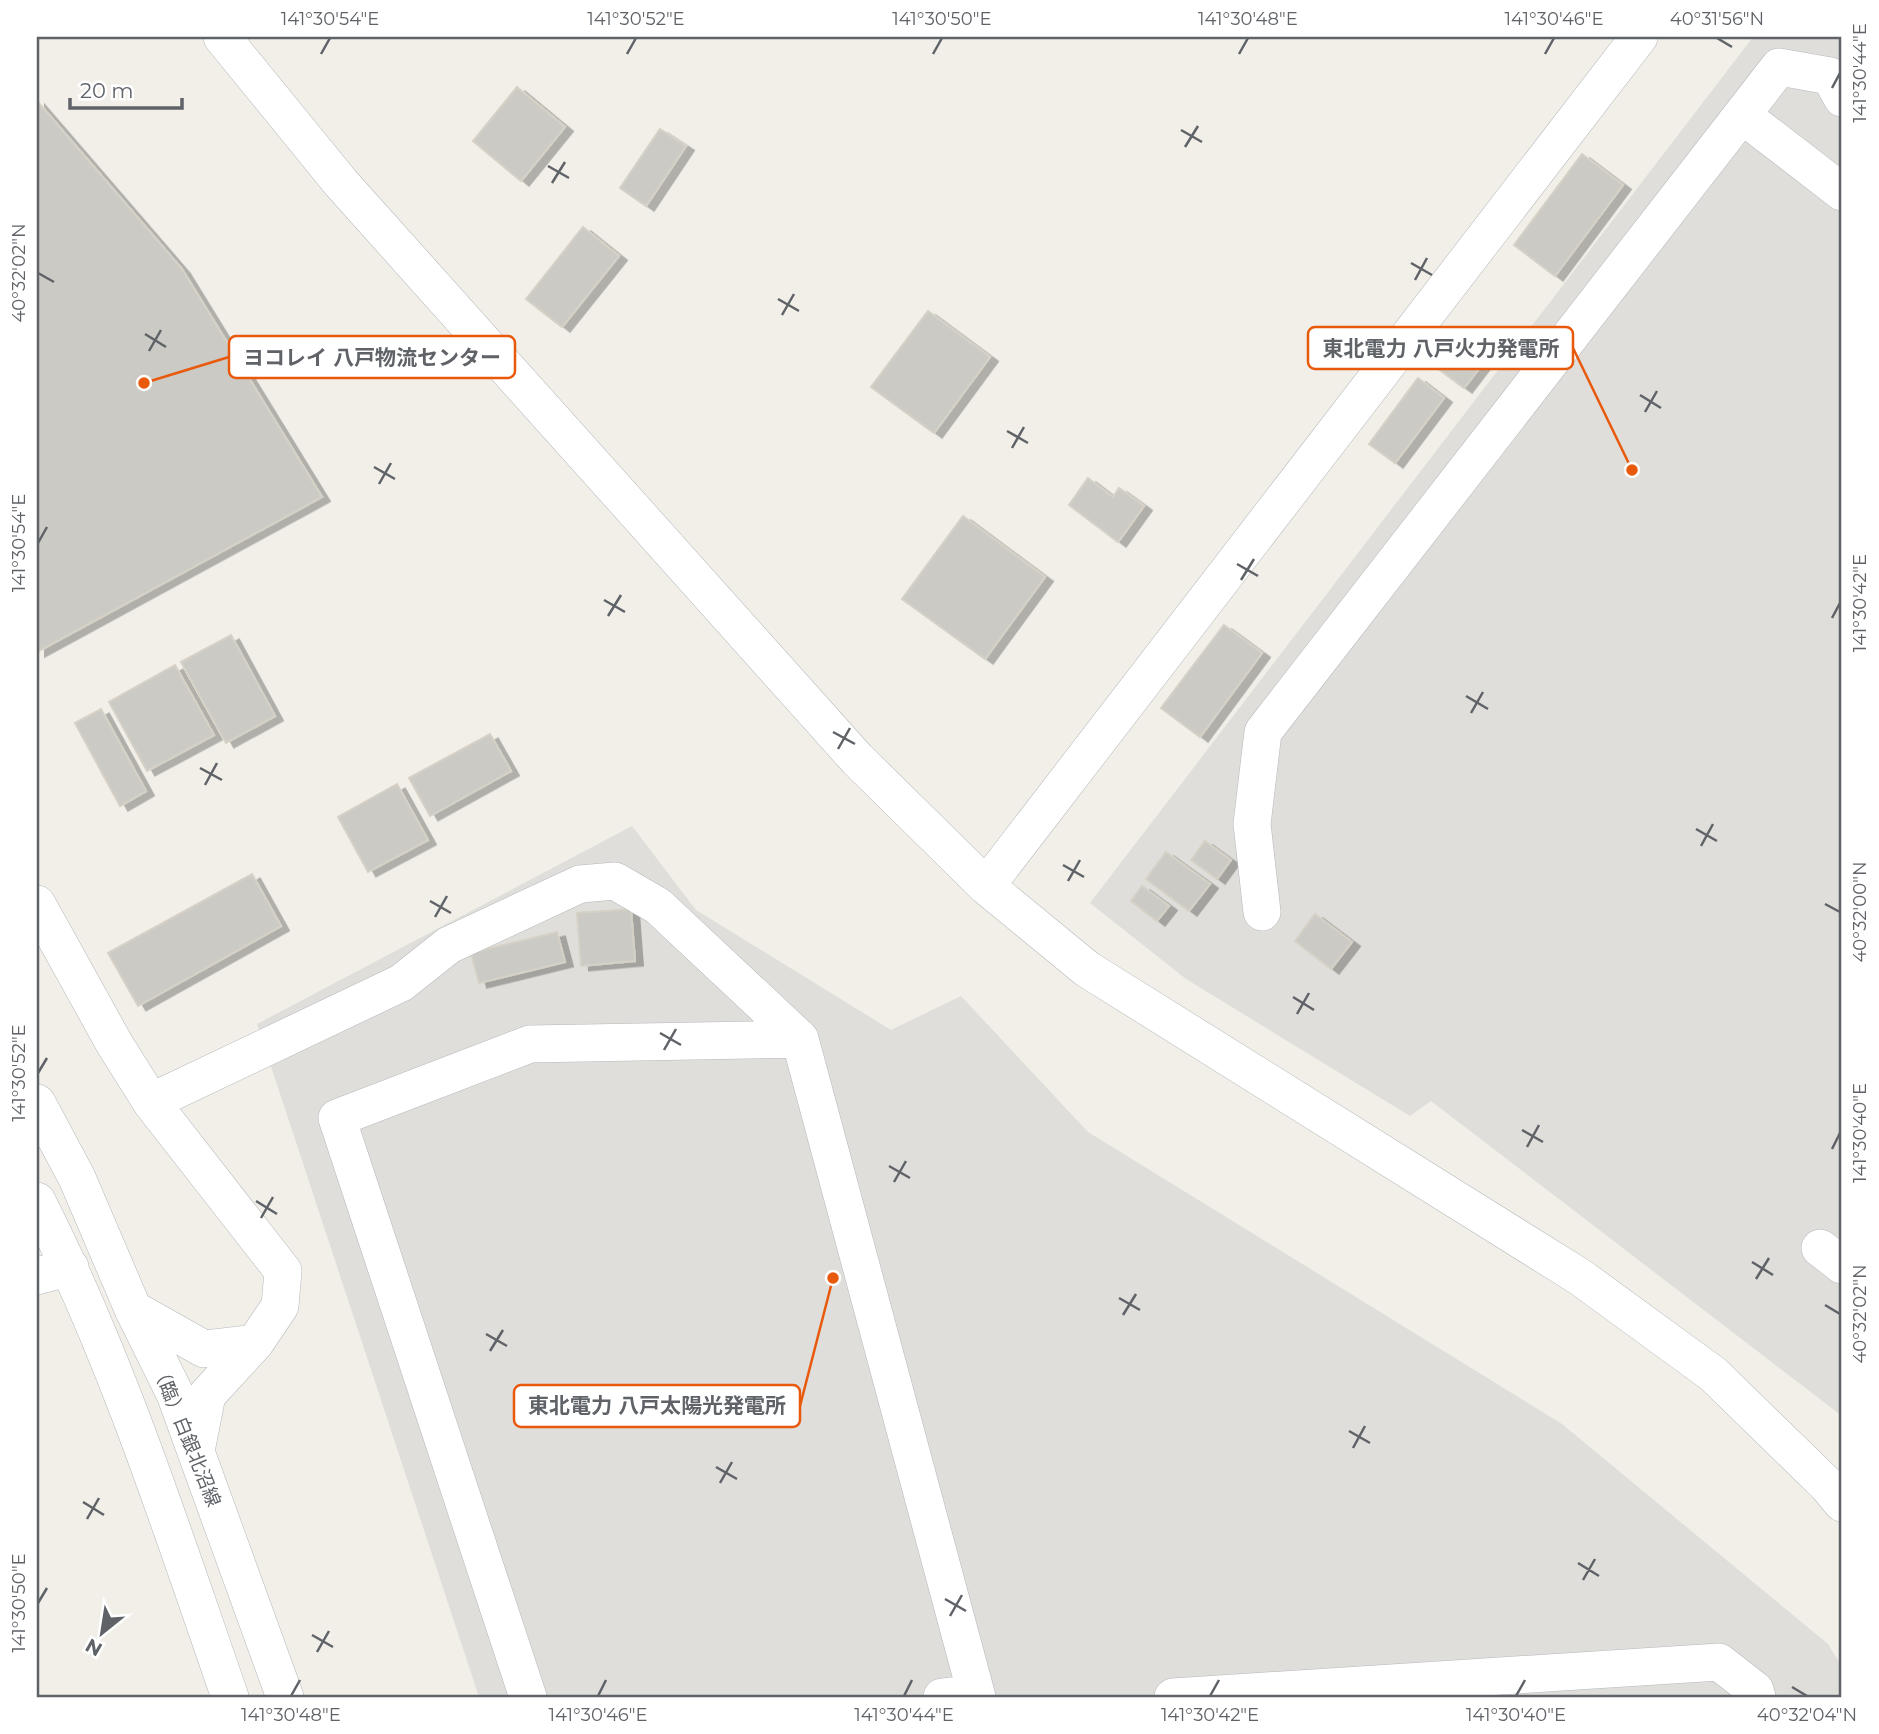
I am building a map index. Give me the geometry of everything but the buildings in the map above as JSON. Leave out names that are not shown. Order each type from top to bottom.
[{"type":"street","points":[[222,37],[341,183],[857,760],[986,886],[1087,969],[1591,1285],[1713,1374],[1828,1485],[1842,1503]]},
{"type":"street","points":[[986,886],[1639,37]]},
{"type":"street","points":[[1262,912],[1252,824],[1262,732],[1779,67],[1830,76],[1842,98]]},
{"type":"street","points":[[1742,115],[1842,192]]},
{"type":"street","points":[[151,1102],[401,982],[449,945],[580,884],[615,881],[658,906],[800,1039],[965,1696]]},
{"type":"street","points":[[37,904],[114,1043],[151,1102],[283,1270],[280,1306],[254,1343],[207,1395],[196,1451]]},
{"type":"street","points":[[528,1697],[337,1118],[530,1044],[800,1039]]},
{"type":"street","name":"（臨）白銀北沼線","points":[[37,1103],[77,1178],[133,1309],[175,1394],[285,1697]]},
{"type":"street","points":[[37,1201],[53,1271],[130,1416],[230,1697]]},
{"type":"street","points":[[133,1309],[204,1349],[254,1343]]},
{"type":"street","points":[[1173,1697],[1719,1662],[1755,1690],[1757,1697]]},
{"type":"shaded area","points":[[1753,37],[1842,37],[1842,1416],[1431,1101],[1410,1116],[1186,979],[1090,903]]},
{"type":"shaded area","points":[[632,826],[696,910],[891,1030],[961,996],[1088,1132],[1562,1424],[1828,1644],[1842,1667],[1842,1697],[479,1697],[257,1024]]},
{"type":"place","name":"ヨコレイ 八戸物流センター","points":[[144,383]]},
{"type":"place","name":"東北電力 八戸火力発電所","points":[[1632,470]]},
{"type":"place","name":"東北電力 八戸太陽光発電所","points":[[833,1278]]}]
